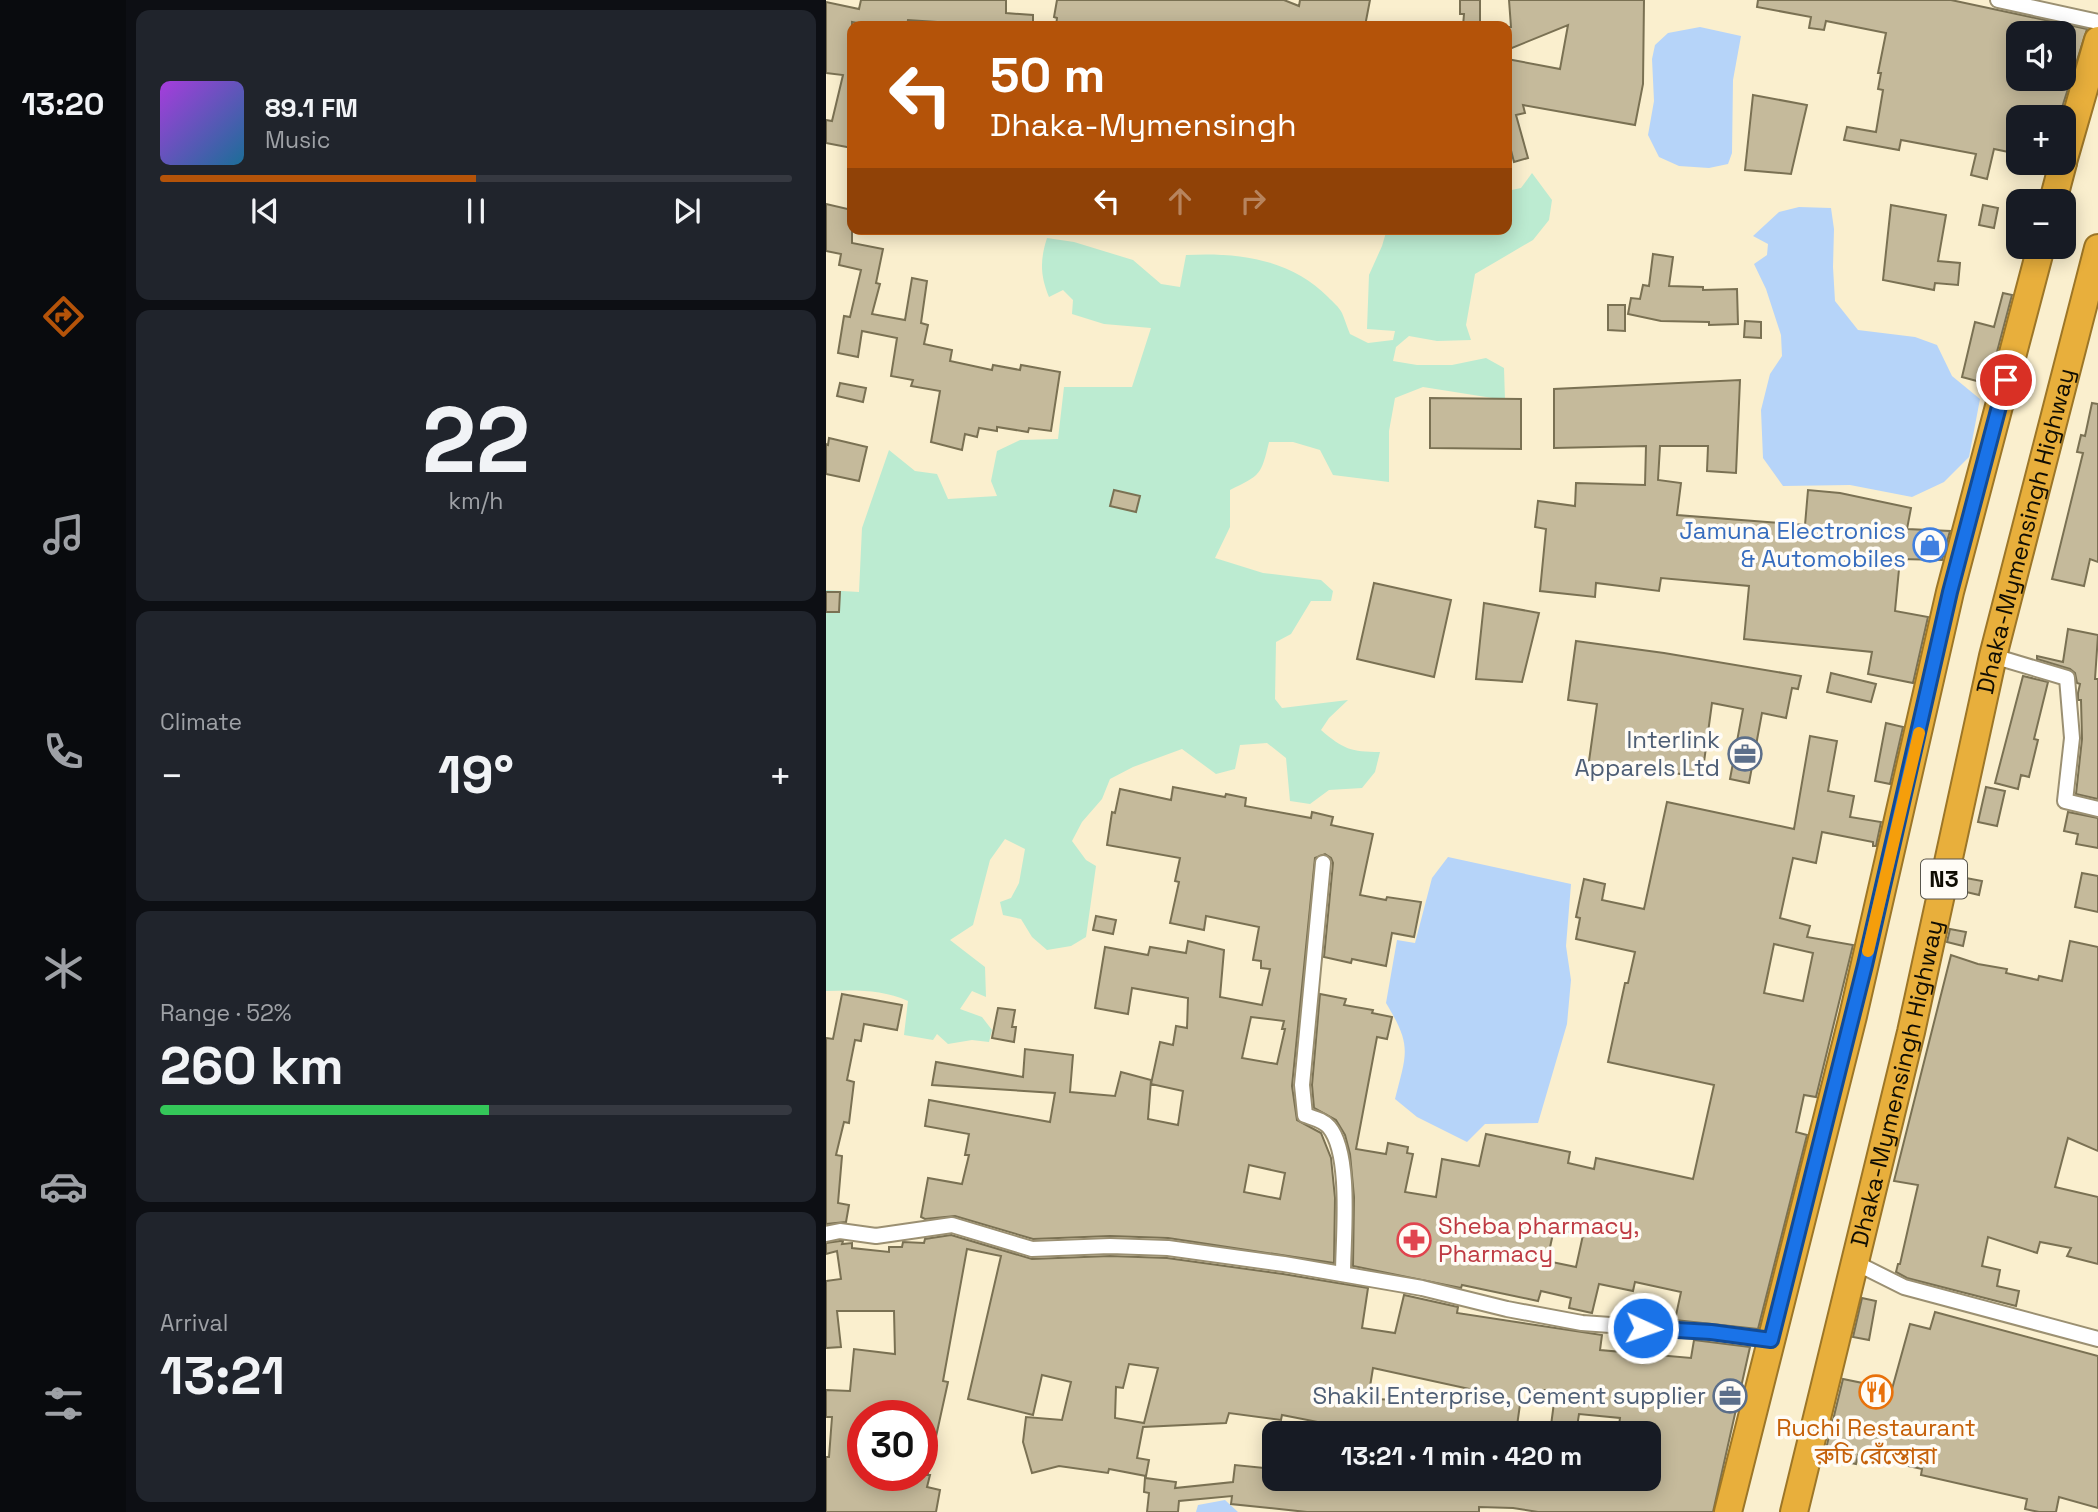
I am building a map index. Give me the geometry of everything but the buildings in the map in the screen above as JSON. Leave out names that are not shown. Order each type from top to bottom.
[{"type":"highway","points":[[2076,117],[2098,40]]},
{"type":"highway","name":"Dhaka-Mymensingh Highway","points":[[1794,1512],[1911,1032],[1993,656],[2092,289],[2098,247]]},
{"type":"highway","name":"N3","points":[[1728,1512],[1856,1003],[1950,592],[2038,259]]},
{"type":"street","points":[[1998,0],[2098,22]]},
{"type":"street","points":[[1993,656],[2067,678],[2072,738],[2065,801],[2098,809]]},
{"type":"street","points":[[1323,863],[1302,1085],[1303,1110],[1305,1115],[1329,1127],[1337,1141],[1343,1162],[1343,1274]]},
{"type":"street","points":[[826,1234],[840,1231],[876,1236],[952,1225],[1032,1249],[1110,1246],[1168,1248],[1284,1264],[1422,1288],[1507,1309],[1582,1323],[1711,1332],[1771,1340]]},
{"type":"street","points":[[1856,1263],[1904,1287],[2098,1339]]},
{"type":"green space","points":[[1532,173],[1552,200],[1549,220],[1533,240],[1475,274],[1466,325],[1471,340],[1437,341],[1409,336],[1396,347],[1393,361],[1417,365],[1452,365],[1486,358],[1504,368],[1505,400],[1423,387],[1395,398],[1389,431],[1389,482],[1333,475],[1320,450],[1293,442],[1269,442],[1258,473],[1230,490],[1230,527],[1215,558],[1263,573],[1321,580],[1333,591],[1331,601],[1311,601],[1291,634],[1276,642],[1275,699],[1282,708],[1348,700],[1321,730],[1348,748],[1380,752],[1375,772],[1362,788],[1329,790],[1310,804],[1290,801],[1286,758],[1267,743],[1240,745],[1235,769],[1216,774],[1182,749],[1133,767],[1110,779],[1102,799],[1082,822],[1072,841],[1086,860],[1096,866],[1086,937],[1071,946],[1047,950],[1032,937],[1021,919],[1003,915],[1000,902],[1011,898],[1019,883],[1025,849],[1005,839],[990,860],[973,925],[950,940],[985,967],[986,997],[972,991],[960,1009],[982,1017],[992,1030],[989,1042],[972,1040],[948,1044],[937,1034],[933,1040],[904,1035],[908,1001],[878,992],[826,991],[826,590],[859,592],[862,528],[889,450],[915,471],[937,474],[948,499],[997,496],[991,481],[997,451],[1020,440],[1058,439],[1064,387],[1132,387],[1151,328],[1104,324],[1072,314],[1073,300],[1063,290],[1049,297],[1042,268],[1047,238],[1074,242],[1133,260],[1161,284],[1180,287],[1186,255],[1244,257],[1280,266],[1313,284],[1328,297],[1342,313],[1350,334],[1368,343],[1393,340],[1395,331],[1367,329],[1369,275],[1385,235],[1512,235],[1512,190],[1521,188]]},
{"type":"water","points":[[1700,27],[1741,36],[1733,80],[1732,153],[1728,164],[1709,168],[1679,166],[1659,157],[1648,135],[1654,101],[1652,59],[1655,45],[1668,33]]},
{"type":"water","points":[[1799,207],[1831,208],[1835,301],[1858,330],[1915,337],[1937,345],[1952,376],[1980,399],[1969,457],[1944,482],[1912,497],[1850,485],[1783,486],[1763,458],[1761,410],[1770,374],[1782,356],[1781,335],[1766,289],[1754,264],[1767,255],[1768,244],[1753,236],[1779,212]]},
{"type":"water","points":[[1448,857],[1571,884],[1566,946],[1571,980],[1567,1024],[1538,1123],[1485,1124],[1467,1142],[1417,1117],[1395,1099],[1405,1050],[1400,1030],[1386,1003],[1397,940],[1415,943],[1432,878]]},
{"type":"water","points":[[1225,1500],[1238,1512],[1196,1512],[1198,1505]]},
{"type":"slow traffic","points":[[1868,951],[1919,733]]},
{"type":"place","name":"Jamuna Electronics & Automobiles","points":[[1930,545]]},
{"type":"place","name":"Interlink Apparels Ltd","points":[[1745,754]]},
{"type":"place","name":"Sheba pharmacy, Pharmacy","points":[[1414,1240]]},
{"type":"place","name":"Ruchi Restaurant রুচি রেঁস্তোরা","points":[[1876,1392]]},
{"type":"place","name":"Shakil Enterprise, Cement supplier","points":[[1730,1396]]},
{"type":"route","points":[[1643,1328],[1711,1332],[1771,1340],[1865,965],[1950,592],[2006,380]]}]
